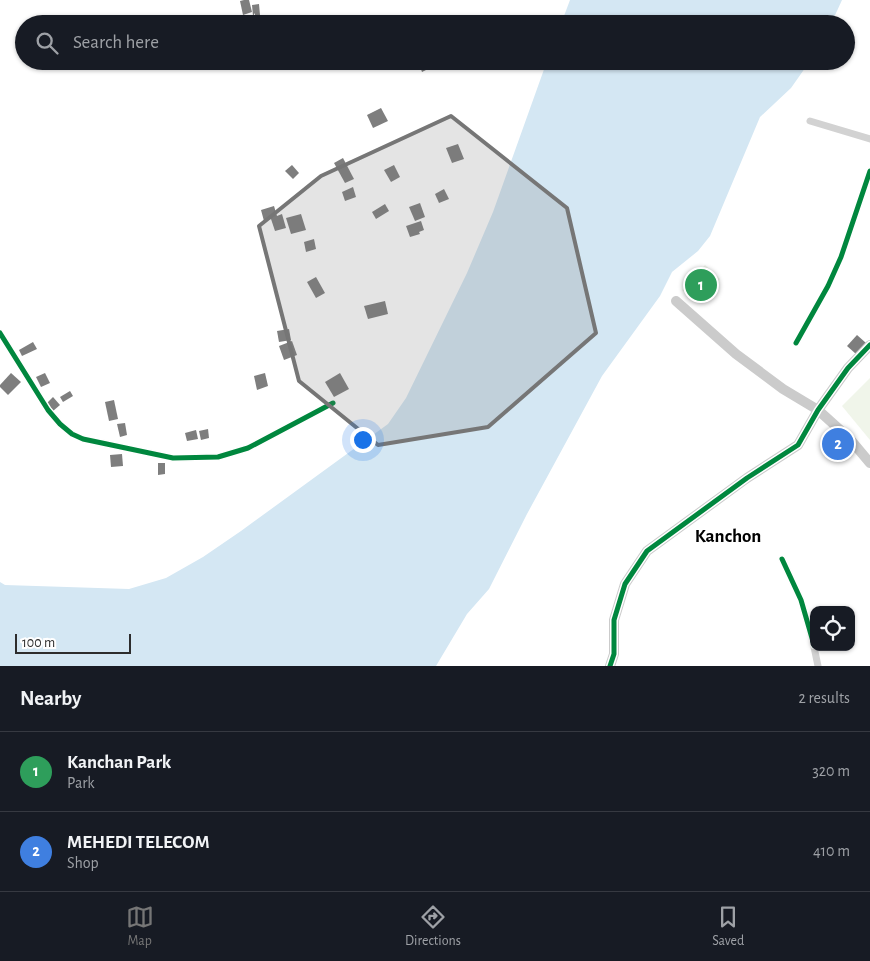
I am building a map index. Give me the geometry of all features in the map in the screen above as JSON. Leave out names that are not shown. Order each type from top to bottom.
[{"type":"street","points":[[810,121],[870,138]]},
{"type":"street","points":[[796,343],[824,293],[841,257],[870,171]]},
{"type":"street","points":[[676,301],[736,354],[783,389],[818,410],[849,438],[870,463]]},
{"type":"street","points":[[0,333],[48,410],[72,434],[83,439],[146,453],[173,458],[218,456],[248,448],[333,403]]},
{"type":"street","points":[[610,666],[614,654],[614,620],[624,584],[648,551],[754,473],[798,444],[818,410],[848,368],[870,345]]},
{"type":"street","points":[[782,559],[801,600],[810,632]]},
{"type":"street","points":[[815,651],[818,666]]},
{"type":"highlighted area","points":[[451,116],[567,208],[596,333],[488,427],[378,445],[299,381],[259,226],[321,176]]},
{"type":"shaded area","points":[[705,265],[720,279],[700,303],[682,290]]},
{"type":"shaded area","points":[[870,378],[870,440],[842,406]]},
{"type":"water","points":[[570,0],[842,0],[835,15],[564,15]]},
{"type":"water","points":[[544,70],[804,70],[791,88],[760,117],[710,236],[698,251],[672,272],[660,296],[602,376],[527,514],[489,589],[467,614],[436,666],[0,666],[0,582],[5,585],[129,589],[166,578],[203,557],[241,531],[388,424],[406,398],[467,273],[493,212]]},
{"type":"building","points":[[249,0],[252,12],[243,15],[240,1]]},
{"type":"building","points":[[259,4],[260,15],[255,15],[255,13],[253,15],[252,5]]},
{"type":"building","points":[[381,108],[388,121],[373,128],[367,115]]},
{"type":"building","points":[[458,144],[464,159],[452,163],[446,148]]},
{"type":"building","points":[[343,158],[354,179],[345,183],[334,163]]},
{"type":"building","points":[[292,165],[299,173],[293,179],[285,171]]},
{"type":"building","points":[[394,165],[400,177],[391,182],[384,170]]},
{"type":"building","points":[[353,187],[356,197],[345,201],[342,192]]},
{"type":"building","points":[[444,189],[449,199],[439,203],[435,194]]},
{"type":"building","points":[[420,203],[425,217],[415,221],[409,207]]},
{"type":"building","points":[[385,204],[389,211],[376,219],[372,212]]},
{"type":"building","points":[[274,206],[277,216],[282,214],[286,228],[275,231],[271,219],[264,221],[261,210]]},
{"type":"building","points":[[301,214],[306,230],[291,234],[286,218]]},
{"type":"building","points":[[421,221],[424,230],[419,232],[420,234],[410,237],[406,226]]},
{"type":"building","points":[[314,239],[316,249],[306,252],[304,242]]},
{"type":"building","points":[[316,277],[325,293],[316,298],[307,282]]},
{"type":"building","points":[[385,301],[388,314],[368,319],[364,306]]},
{"type":"building","points":[[289,329],[291,340],[279,342],[277,331]]},
{"type":"building","points":[[857,335],[866,343],[856,354],[847,346]]},
{"type":"building","points":[[292,341],[297,355],[284,360],[279,346]]},
{"type":"building","points":[[33,342],[37,349],[22,356],[19,350]]},
{"type":"building","points":[[11,373],[21,382],[8,395],[0,385]]},
{"type":"building","points":[[45,373],[50,383],[41,387],[36,377]]},
{"type":"building","points":[[265,373],[268,386],[257,390],[254,376]]},
{"type":"building","points":[[340,373],[349,389],[334,397],[325,382]]},
{"type":"building","points":[[70,391],[73,396],[63,402],[60,397]]},
{"type":"building","points":[[53,397],[60,405],[53,411],[47,403]]},
{"type":"building","points":[[114,400],[118,419],[109,421],[105,402]]},
{"type":"building","points":[[125,423],[127,435],[120,437],[117,424]]},
{"type":"building","points":[[208,429],[209,438],[201,440],[199,431]]},
{"type":"building","points":[[196,430],[198,439],[187,441],[185,433]]},
{"type":"building","points":[[122,454],[123,466],[111,467],[110,455]]},
{"type":"building","points":[[158,463],[165,463],[165,474],[158,475]]},
{"type":"cycle path","points":[[796,343],[828,286],[841,257],[870,171]]},
{"type":"cycle path","points":[[0,333],[48,410],[72,434],[83,439],[173,458],[218,457],[248,448],[333,403]]},
{"type":"cycle path","points":[[610,666],[614,654],[614,620],[625,584],[647,551],[747,478],[798,445],[818,410],[848,368],[870,345]]},
{"type":"cycle path","points":[[782,559],[801,600],[810,631]]},
{"type":"place","name":"Kanchan Park","points":[[701,285]]},
{"type":"place","name":"MEHEDI TELECOM","points":[[838,444]]},
{"type":"district","name":"Kanchon","points":[[728,535]]}]
